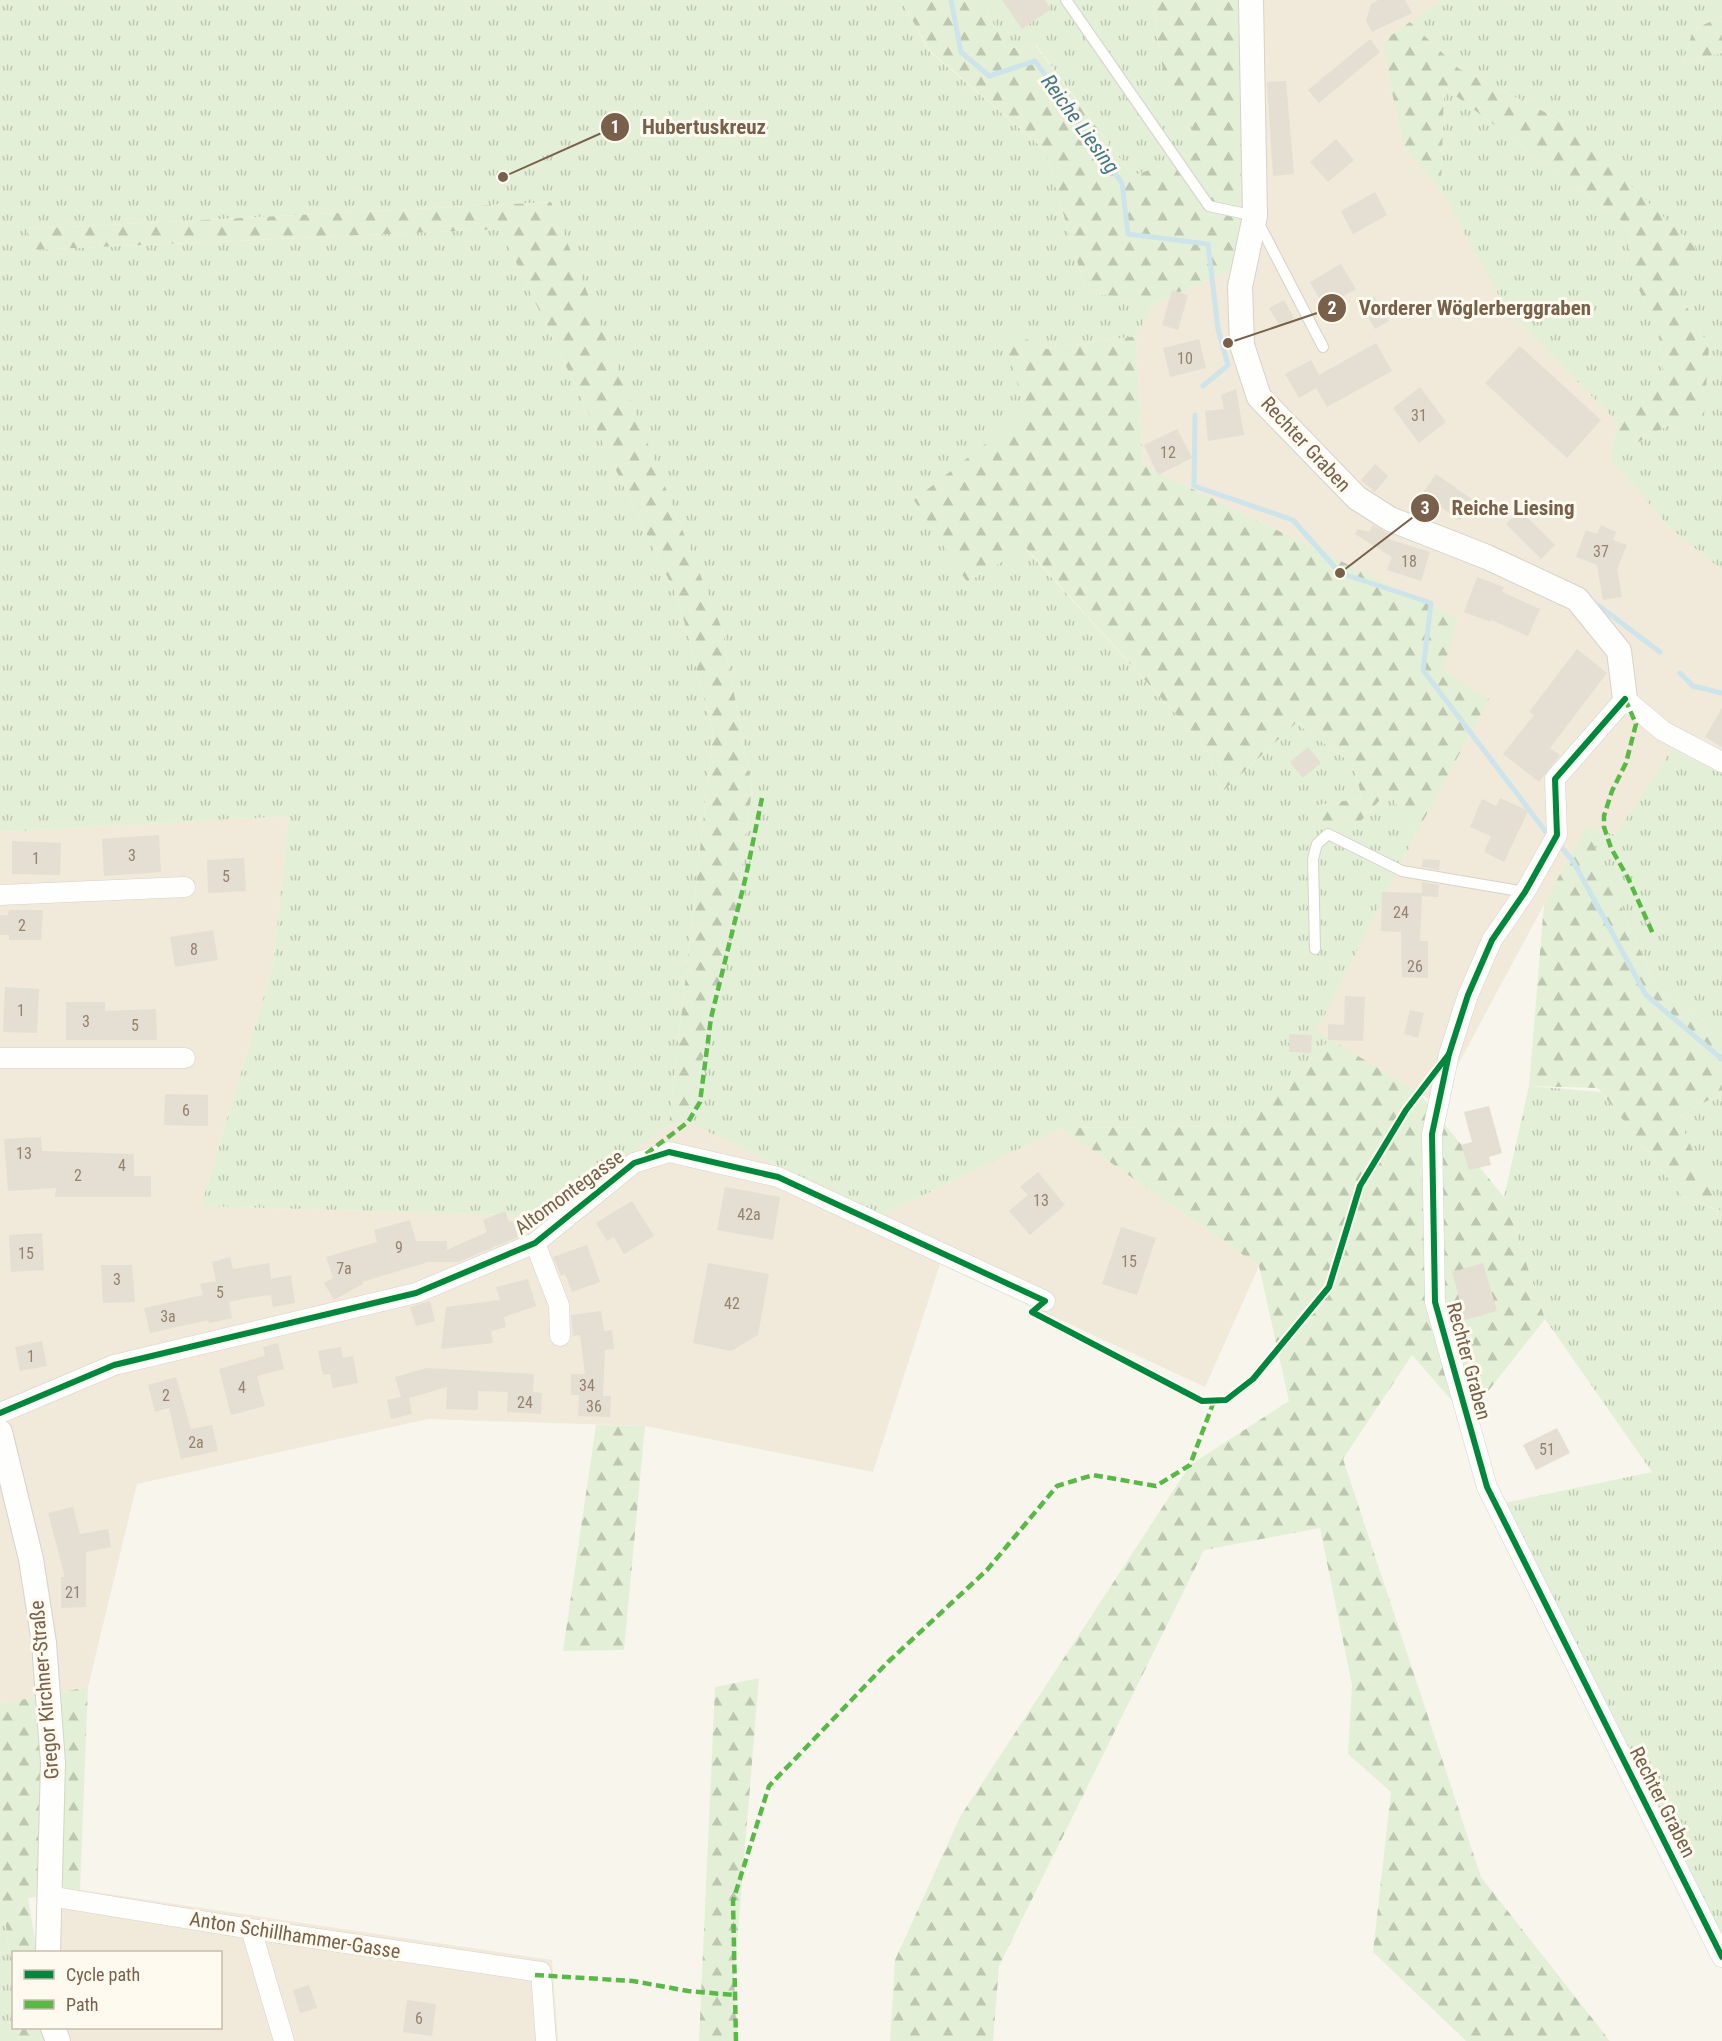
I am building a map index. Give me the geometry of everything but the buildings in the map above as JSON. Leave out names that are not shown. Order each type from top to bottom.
[{"type":"street","name":"Rechter Graben","points":[[1251,0],[1255,216],[1240,287],[1240,299],[1242,345],[1259,397],[1357,498],[1390,519],[1487,557],[1577,599],[1619,651],[1625,699],[1555,779],[1557,835],[1525,892],[1492,940],[1468,995],[1449,1054],[1432,1134],[1435,1302],[1487,1487],[1722,1957]]},
{"type":"street","points":[[1625,699],[1663,731],[1722,762]]},
{"type":"street","points":[[0,895],[185,887]]},
{"type":"street","points":[[0,1058],[185,1058]]},
{"type":"street","name":"Altomontegasse","points":[[0,1413],[114,1365],[416,1293],[535,1243],[634,1163],[669,1152],[778,1177],[1045,1301]]},
{"type":"street","points":[[535,1243],[559,1305],[560,1336]]},
{"type":"street","name":"Gregor Kirchner-Straße","points":[[0,1432],[8,1473],[31,1559],[44,1643],[53,1763],[48,1951]]},
{"type":"street","name":"Anton Schillhammer-Gasse","points":[[49,1896],[541,1972],[546,2041]]},
{"type":"street","points":[[251,1929],[284,2041]]},
{"type":"lane","points":[[1066,0],[1209,206],[1255,216],[1323,347]]},
{"type":"lane","points":[[1315,949],[1313,859],[1317,844],[1328,834],[1402,871],[1525,892]]},
{"type":"shaded area","points":[[1249,0],[1441,0],[1382,42],[1403,146],[1441,191],[1507,310],[1618,423],[1610,458],[1669,527],[1722,570],[1722,774],[1672,749],[1615,835],[1586,826],[1437,1104],[1316,1031],[1416,834],[1489,699],[1442,670],[1458,618],[1143,465],[1136,336],[1155,303],[1237,267]]},
{"type":"shaded area","points":[[289,816],[273,966],[201,1206],[547,1216],[669,1125],[688,1122],[881,1216],[1061,1128],[1259,1266],[1205,1387],[940,1264],[873,1472],[645,1426],[428,1419],[137,1484],[88,1687],[0,1704],[0,832]]},
{"type":"shaded area","points":[[61,1887],[552,1960],[558,2041],[72,2041],[67,2029],[222,2029],[222,1951],[59,1951]]},
{"type":"green space","points":[[0,0],[901,0],[929,51],[1045,150],[1086,292],[1155,303],[1136,336],[1046,349],[1027,412],[915,500],[967,582],[1025,548],[1207,749],[1222,792],[1296,723],[1353,764],[1362,798],[1302,808],[1315,825],[1360,822],[1388,791],[1416,834],[1317,1030],[1330,1039],[1247,1126],[1061,1128],[881,1216],[688,1122],[735,919],[752,789],[722,629],[550,202],[27,229],[30,250],[500,229],[679,601],[713,733],[669,1125],[547,1216],[201,1206],[273,966],[289,816],[0,832]]},
{"type":"green space","points":[[901,0],[982,0],[1006,49],[1035,45],[1133,176],[1203,150],[1163,71],[1153,8],[1155,0],[1249,0],[1237,267],[1155,303],[1086,292],[1045,150],[929,50]]},
{"type":"green space","points":[[982,0],[1155,0],[1153,8],[1163,71],[1204,150],[1133,176],[1036,45],[1006,49]]},
{"type":"green space","points":[[1441,0],[1722,0],[1722,16],[1693,30],[1683,63],[1722,53],[1722,570],[1669,527],[1610,458],[1679,419],[1709,347],[1678,291],[1564,122],[1458,68],[1410,22]]},
{"type":"green space","points":[[1722,16],[1722,53],[1683,63],[1693,30]]},
{"type":"green space","points":[[1410,22],[1458,68],[1564,122],[1696,248],[1678,291],[1709,347],[1704,416],[1679,419],[1610,458],[1618,423],[1665,381],[1659,332],[1626,262],[1632,229],[1444,87],[1441,191],[1403,146],[1382,42]]},
{"type":"green space","points":[[1444,87],[1632,229],[1626,262],[1659,332],[1665,381],[1618,423],[1507,310],[1441,191]]},
{"type":"green space","points":[[551,202],[722,629],[752,789],[735,919],[688,1122],[669,1125],[713,733],[679,601],[500,229],[29,250],[27,229]]},
{"type":"green space","points":[[1000,326],[1046,349],[1136,336],[1143,465],[1458,618],[1443,670],[1489,699],[1416,834],[1388,791],[1360,822],[1315,826],[1301,808],[1362,798],[1353,764],[1296,723],[1222,792],[1207,749],[1026,548],[967,582],[914,500],[1026,412]]},
{"type":"green space","points":[[1672,749],[1722,774],[1722,1034],[1656,987],[1586,826],[1615,835]]},
{"type":"green space","points":[[1586,826],[1656,987],[1722,1034],[1722,1092],[1678,1118],[1721,1211],[1683,1197],[1598,1088],[1529,1086],[1544,904]]},
{"type":"green space","points":[[1330,1039],[1419,1093],[1504,1197],[1545,1319],[1467,1418],[1412,1355],[1343,1459],[1481,1877],[1610,2041],[1466,2041],[1373,1952],[1391,1792],[1348,1754],[1352,1685],[1320,1528],[1204,1550],[999,1966],[993,2041],[890,2041],[895,1960],[960,1817],[1190,1465],[1289,1401],[1259,1266],[1061,1128],[1246,1126]]},
{"type":"green space","points":[[1529,1086],[1601,1092],[1683,1197],[1720,1211],[1678,1118],[1722,1092],[1722,1949],[1504,1503],[1652,1472],[1545,1319],[1504,1197]]},
{"type":"green space","points":[[596,1425],[645,1426],[624,1650],[563,1651]]},
{"type":"green space","points":[[759,1678],[734,1980],[738,2041],[699,2041],[715,1687]]},
{"type":"green space","points":[[88,1687],[80,1890],[28,1898],[37,1951],[12,1951],[12,1977],[4,1909],[0,1907],[0,1704]]},
{"type":"green space","points":[[0,1907],[4,1908],[12,1977],[12,2029],[18,2029],[20,2041],[0,2041]]},
{"type":"green space","points":[[18,2029],[48,2029],[50,2041],[20,2041]]},
{"type":"waterway","name":"Reiche Liesing","points":[[951,0],[961,52],[989,76],[1035,61],[1122,183],[1128,234],[1208,244],[1218,329],[1228,365],[1203,386]]},
{"type":"waterway","name":"Reiche Liesing","points":[[1195,415],[1194,486],[1293,520],[1340,573],[1431,603],[1423,670],[1546,832]]},
{"type":"waterway","points":[[1599,606],[1660,652]]},
{"type":"waterway","points":[[1680,673],[1693,686],[1722,693]]},
{"type":"waterway","name":"Reiche Liesing","points":[[1561,847],[1573,861],[1646,995],[1722,1059]]},
{"type":"marked path","points":[[1625,699],[1636,724],[1626,763],[1612,791],[1604,816],[1604,827],[1611,848],[1628,878],[1654,936]]},
{"type":"marked path","points":[[646,1154],[688,1122],[700,1102],[711,1018],[746,876],[762,798]]},
{"type":"marked path","points":[[736,2041],[733,1901],[769,1786],[888,1662],[987,1570],[1057,1486],[1093,1475],[1156,1486],[1190,1465],[1214,1401]]},
{"type":"marked path","points":[[535,1975],[633,1981],[688,1991],[734,1995]]},
{"type":"cycle path","points":[[1625,699],[1555,779],[1557,835],[1525,892],[1492,940],[1468,995],[1449,1054],[1432,1134],[1435,1302],[1487,1487],[1722,1957]]},
{"type":"cycle path","points":[[0,1413],[114,1365],[416,1293],[535,1243],[634,1163],[669,1152],[778,1177],[1045,1301],[1032,1312],[1202,1401],[1226,1400],[1253,1379],[1329,1287],[1360,1186],[1406,1110],[1449,1054]]},
{"type":"place","name":"Hubertuskreuz","points":[[503,177]]},
{"type":"place","name":"Vorderer Wöglerberggraben","points":[[1228,343]]},
{"type":"place","name":"Reiche Liesing","points":[[1340,573]]}]
